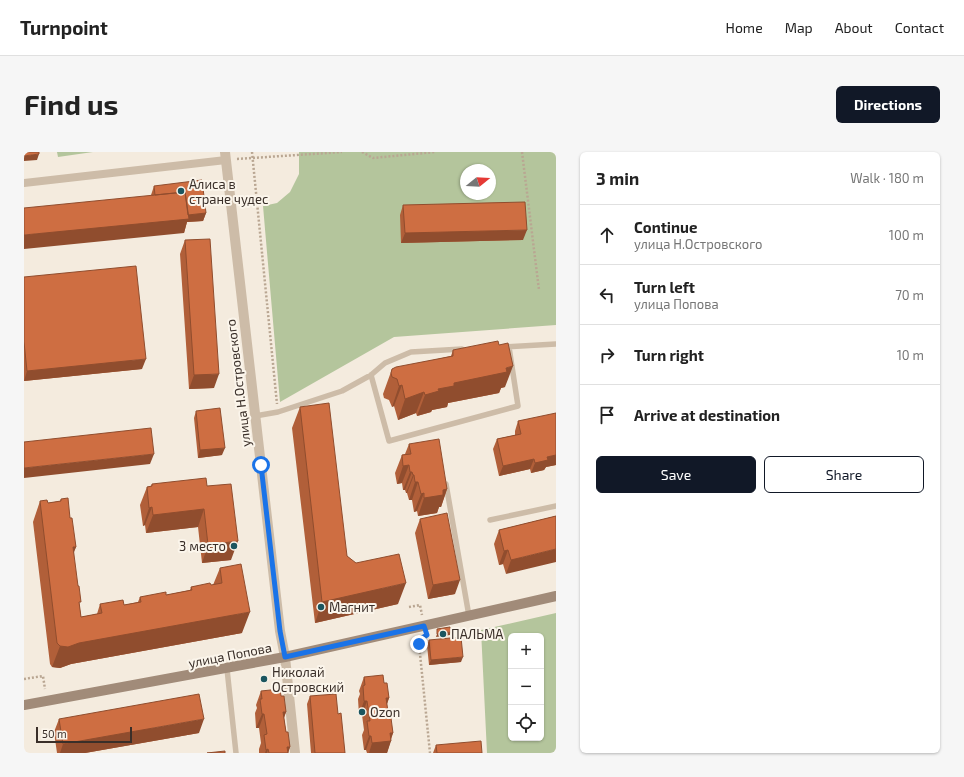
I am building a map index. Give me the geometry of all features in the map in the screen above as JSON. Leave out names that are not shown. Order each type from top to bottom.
[{"type":"main road","name":"улица Попова","points":[[24,705],[285,657],[556,596]]},
{"type":"street","points":[[24,183],[226,156]]},
{"type":"street","name":"улица Н.Островского","points":[[226,156],[295,753]]},
{"type":"lane","points":[[494,348],[556,344]]},
{"type":"lane","points":[[371,375],[389,441],[518,406],[509,347]]},
{"type":"lane","points":[[255,416],[278,412],[342,391],[371,375],[385,363],[411,352],[471,349]]},
{"type":"lane","points":[[444,476],[469,616]]},
{"type":"lane","points":[[490,520],[556,506]]},
{"type":"lane","points":[[226,669],[236,753]]},
{"type":"path","points":[[252,152],[278,412]]},
{"type":"path","points":[[226,156],[253,159],[308,153],[342,152]]},
{"type":"path","points":[[362,152],[373,158],[435,152]]},
{"type":"path","points":[[522,152],[539,290]]},
{"type":"path","points":[[409,607],[420,605],[427,635],[422,638],[419,644],[430,753]]},
{"type":"path","points":[[24,679],[43,676],[44,690]]},
{"type":"green space","points":[[57,152],[93,152],[58,157]]},
{"type":"green space","points":[[299,152],[556,152],[556,325],[394,337],[280,402],[263,206],[277,203],[290,192],[299,174]]},
{"type":"green space","points":[[556,613],[556,753],[487,753],[481,630]]},
{"type":"building","points":[[24,152],[39,152],[39,154],[24,156]]},
{"type":"building","points":[[202,180],[206,213],[188,215],[185,192],[155,195],[154,186]]},
{"type":"building","points":[[185,192],[189,219],[24,235],[24,208]]},
{"type":"building","points":[[525,202],[527,230],[405,233],[403,205]]},
{"type":"building","points":[[210,239],[219,374],[194,375],[185,240]]},
{"type":"building","points":[[136,266],[146,359],[27,371],[24,342],[24,277]]},
{"type":"building","points":[[498,341],[499,345],[508,343],[513,366],[506,368],[507,372],[454,383],[454,386],[438,389],[439,391],[425,395],[424,392],[405,399],[402,385],[399,386],[397,379],[392,377],[392,369],[396,367],[453,356],[453,350]]},
{"type":"building","points":[[329,403],[347,556],[356,563],[399,554],[406,583],[322,602],[300,407]]},
{"type":"building","points":[[220,408],[225,448],[200,450],[196,411]]},
{"type":"building","points":[[556,413],[556,455],[547,457],[548,460],[535,463],[534,459],[503,466],[497,439],[521,434],[518,421]]},
{"type":"building","points":[[151,428],[154,454],[24,468],[24,442]]},
{"type":"building","points":[[439,439],[447,489],[443,490],[443,495],[424,498],[424,493],[421,494],[418,482],[415,482],[414,475],[410,472],[409,465],[403,466],[402,455],[411,454],[409,444]]},
{"type":"building","points":[[206,478],[207,486],[231,484],[238,541],[208,545],[204,509],[153,515],[152,507],[149,508],[147,487],[152,486],[152,484]]},
{"type":"building","points":[[68,498],[70,518],[72,518],[76,547],[73,547],[81,602],[79,602],[81,617],[102,613],[100,604],[123,600],[124,605],[141,602],[140,597],[166,592],[166,595],[192,590],[191,587],[210,583],[211,585],[222,583],[220,568],[241,564],[250,612],[79,643],[68,647],[60,646],[57,643],[40,501],[47,500],[48,503],[61,501],[61,499]]},
{"type":"building","points":[[447,513],[460,580],[433,585],[420,519]]},
{"type":"building","points":[[556,516],[556,549],[511,560],[508,550],[504,551],[499,530]]},
{"type":"building","points":[[450,627],[451,632],[437,634],[437,629]]},
{"type":"building","points":[[461,637],[463,657],[431,660],[429,640]]},
{"type":"building","points":[[383,675],[384,683],[387,683],[389,698],[386,698],[393,733],[390,733],[391,741],[372,743],[371,736],[369,736],[367,721],[370,721],[367,701],[364,701],[364,677]]},
{"type":"building","points":[[280,689],[281,696],[284,696],[286,712],[283,712],[290,747],[287,747],[288,753],[269,753],[268,749],[266,750],[264,735],[267,734],[264,714],[262,714],[260,699],[262,699],[261,691]]},
{"type":"building","points":[[199,694],[204,719],[63,744],[59,719]]},
{"type":"building","points":[[336,694],[338,714],[341,713],[345,753],[315,753],[310,696]]},
{"type":"building","points":[[481,741],[482,753],[437,753],[436,745]]},
{"type":"building","points":[[225,751],[225,753],[207,753]]},
{"type":"place","name":"Алиса в стране чудес","points":[[181,191]]},
{"type":"place","name":"3 место","points":[[234,546]]},
{"type":"place","name":"Магнит","points":[[321,607]]},
{"type":"place","name":"ПАЛЬМА","points":[[443,634]]},
{"type":"place","name":"Николай Островский","points":[[264,679]]},
{"type":"place","name":"Ozon","points":[[362,712]]},
{"type":"route","points":[[261,465],[280,631],[285,657],[424,626],[427,635],[422,638],[419,644]]}]
